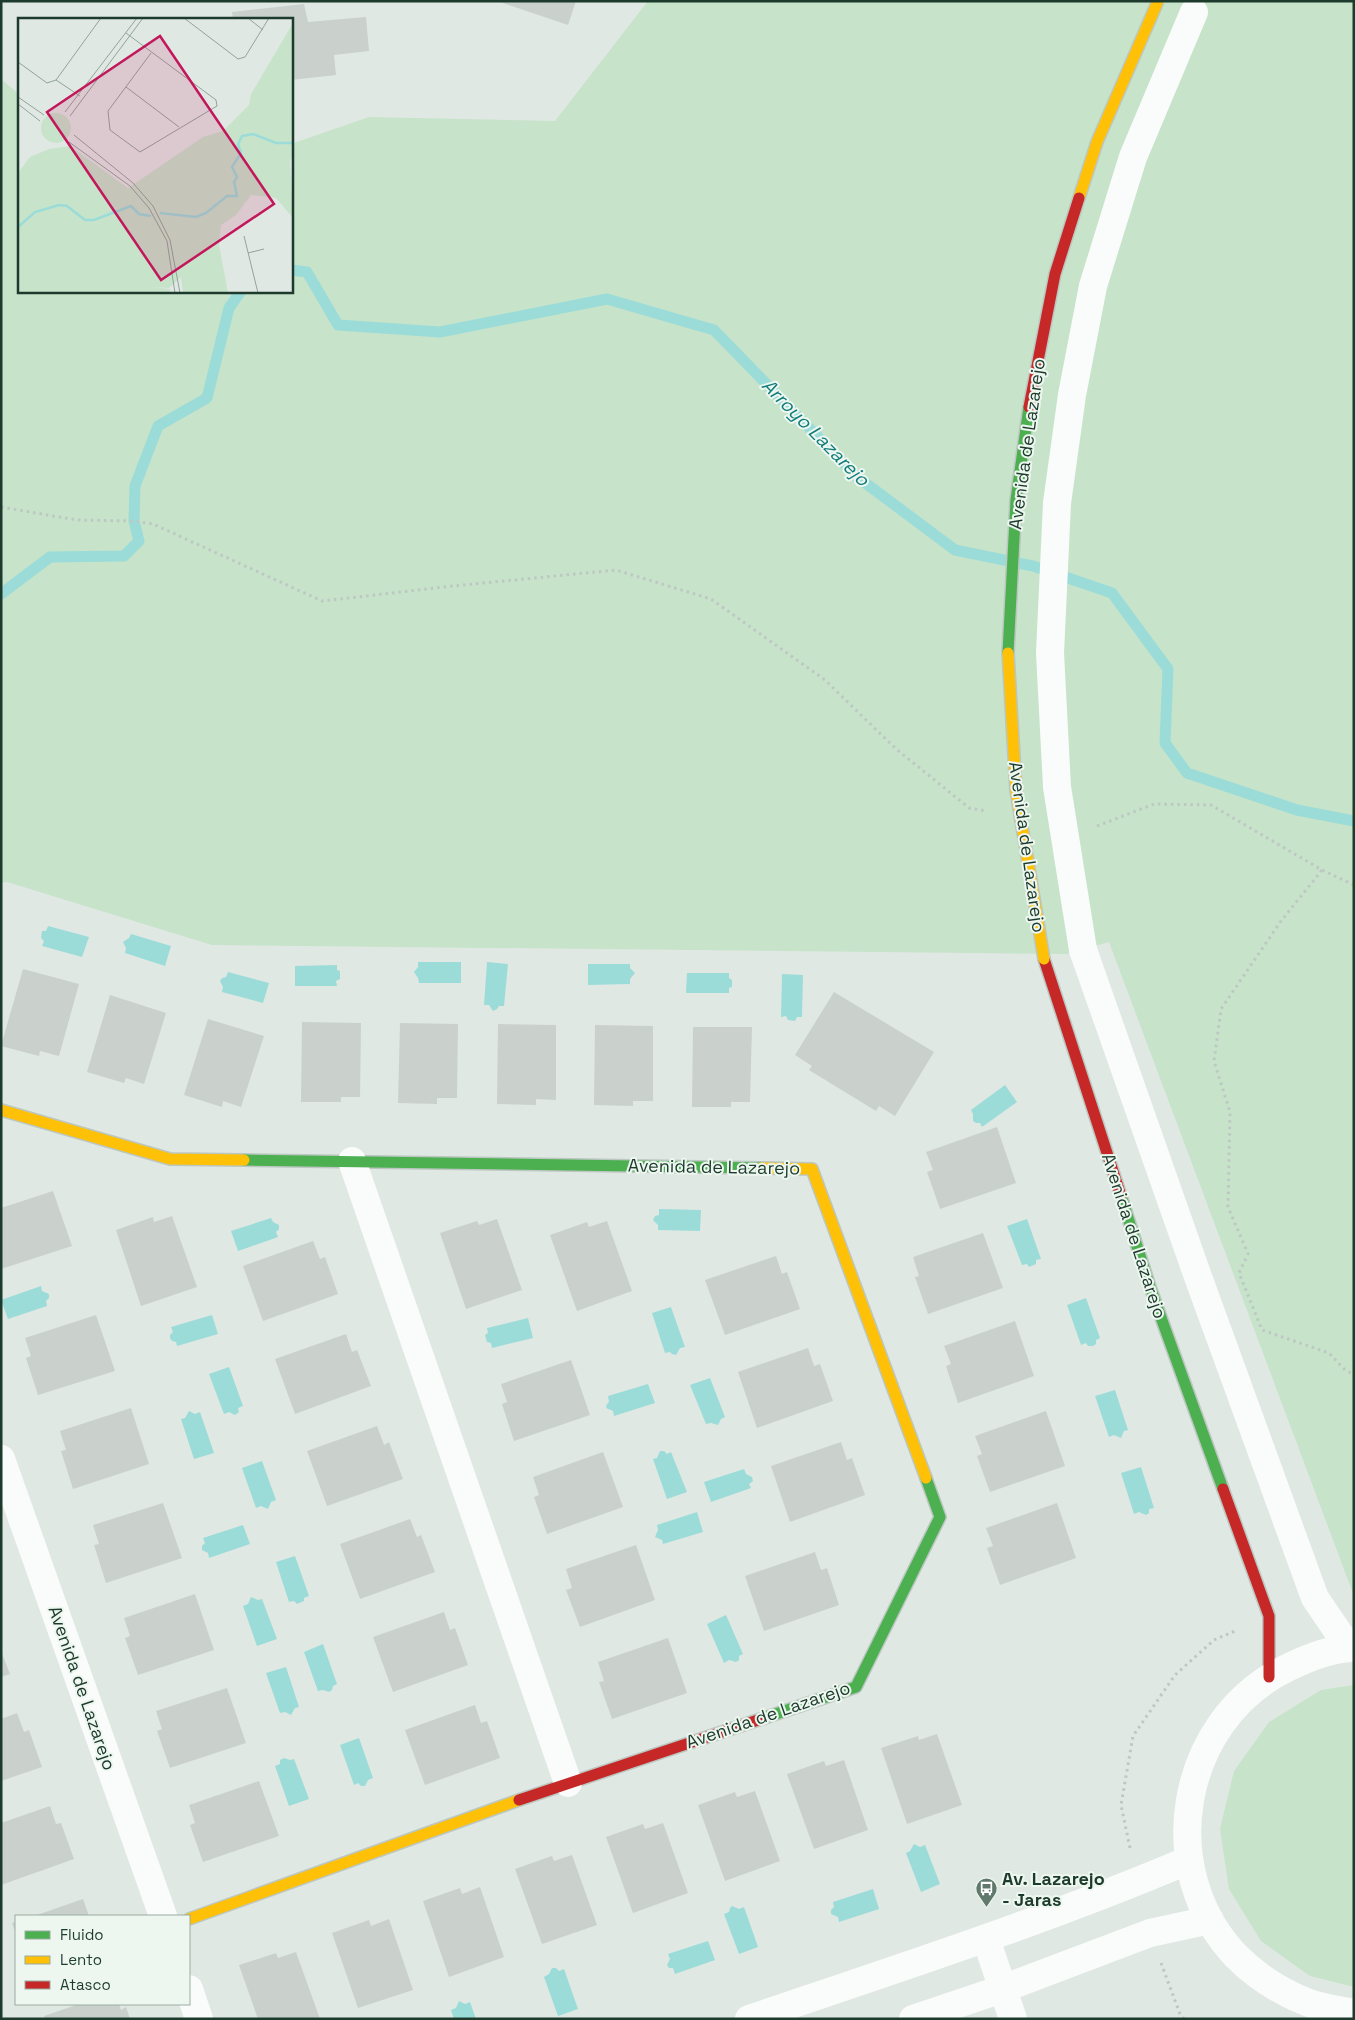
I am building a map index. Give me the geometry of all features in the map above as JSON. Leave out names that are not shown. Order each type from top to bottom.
[{"type":"street","name":"Avenida de Lazarejo","points":[[1158,1],[1097,142],[1055,274],[1031,391],[1016,500],[1008,650],[1016,790],[1044,960],[1150,1287],[1269,1616],[1269,1677]]},
{"type":"street","points":[[1197,7],[1133,157],[1093,286],[1072,395],[1057,503],[1050,653],[1057,787],[1083,950],[1314,1598],[1352,1648],[1307,1658],[1269,1677],[1236,1704],[1211,1738],[1194,1776],[1186,1817],[1189,1860],[1197,1891],[1210,1920],[1236,1956],[1270,1984],[1310,2004],[1354,2013]]},
{"type":"street","name":"Avenida de Lazarejo","points":[[1,1110],[170,1159],[812,1169],[940,1517],[856,1687],[568,1783],[190,1919]]},
{"type":"street","points":[[352,1161],[568,1783]]},
{"type":"street","name":"Avenida de Lazarejo","points":[[1,1459],[163,1915]]},
{"type":"street","points":[[748,2019],[986,1939],[1137,1882],[1189,1860]]},
{"type":"street","points":[[913,2019],[1002,1989],[1150,1933],[1210,1920]]},
{"type":"street","points":[[986,1939],[1012,2019]]},
{"type":"street","points":[[190,1992],[199,2019]]},
{"type":"path","points":[[1,507],[77,520],[134,521],[153,524],[322,601],[616,570],[711,599],[825,680],[895,748],[969,808],[988,811]]},
{"type":"path","points":[[1095,827],[1154,804],[1211,805],[1322,870],[1354,885]]},
{"type":"path","points":[[1322,870],[1281,921],[1221,1009],[1214,1061],[1230,1112],[1228,1207],[1248,1254],[1239,1273],[1262,1330],[1329,1353],[1344,1369],[1354,1375]]},
{"type":"green space","points":[[648,1],[1354,1],[1354,1596],[1109,942],[1067,954],[212,945],[7,882],[1,883],[1,79],[18,93],[18,292],[292,292],[292,144],[369,117],[555,121]]},
{"type":"green space","points":[[1354,1685],[1354,1987],[1310,1976],[1261,1941],[1229,1889],[1220,1829],[1234,1771],[1269,1722],[1321,1690]]},
{"type":"water","points":[[48,926],[89,937],[82,957],[42,946],[44,941],[41,938],[42,931],[46,931]]},
{"type":"water","points":[[131,934],[171,946],[165,966],[125,953],[126,948],[123,942]]},
{"type":"water","points":[[418,962],[461,962],[461,983],[419,983],[414,972],[418,967]]},
{"type":"water","points":[[487,962],[508,964],[504,1006],[499,1006],[493,1011],[489,1005],[484,1005]]},
{"type":"water","points":[[588,964],[630,964],[630,968],[635,973],[630,979],[630,984],[588,985]]},
{"type":"water","points":[[337,965],[337,970],[340,971],[340,979],[336,981],[337,986],[295,986],[295,966]]},
{"type":"water","points":[[228,972],[269,983],[263,1003],[222,992],[223,987],[220,981],[226,977]]},
{"type":"water","points":[[687,973],[729,973],[732,987],[729,988],[729,993],[686,993]]},
{"type":"water","points":[[782,974],[803,975],[802,1017],[797,1017],[795,1021],[788,1020],[786,1016],[781,1017]]},
{"type":"water","points":[[1005,1085],[1017,1102],[982,1127],[980,1123],[973,1121],[971,1110]]},
{"type":"water","points":[[659,1209],[701,1210],[700,1231],[658,1230],[658,1225],[653,1220],[655,1216],[659,1215]]},
{"type":"water","points":[[271,1218],[273,1222],[279,1225],[279,1229],[276,1232],[278,1237],[238,1251],[231,1231]]},
{"type":"water","points":[[1027,1219],[1041,1259],[1036,1260],[1036,1264],[1029,1267],[1027,1264],[1022,1265],[1007,1226]]},
{"type":"water","points":[[41,1286],[42,1291],[49,1294],[49,1298],[46,1301],[47,1306],[8,1319],[1,1300]]},
{"type":"water","points":[[1086,1298],[1100,1338],[1096,1340],[1096,1344],[1093,1346],[1088,1346],[1086,1343],[1081,1345],[1067,1305]]},
{"type":"water","points":[[671,1307],[685,1347],[680,1348],[676,1355],[670,1352],[665,1353],[652,1313]]},
{"type":"water","points":[[212,1315],[218,1334],[177,1346],[176,1342],[170,1338],[173,1332],[171,1327]]},
{"type":"water","points":[[528,1318],[533,1338],[492,1348],[491,1343],[487,1342],[485,1335],[488,1333],[487,1328]]},
{"type":"water","points":[[229,1367],[243,1406],[238,1408],[239,1412],[235,1415],[229,1412],[224,1414],[209,1374]]},
{"type":"water","points":[[710,1378],[725,1417],[721,1419],[718,1425],[706,1424],[690,1385]]},
{"type":"water","points":[[648,1384],[655,1403],[614,1416],[613,1411],[606,1408],[609,1402],[608,1396]]},
{"type":"water","points":[[1115,1390],[1128,1430],[1124,1431],[1121,1438],[1114,1435],[1109,1437],[1095,1396]]},
{"type":"water","points":[[189,1411],[195,1414],[200,1412],[214,1453],[194,1459],[181,1419],[185,1418]]},
{"type":"water","points":[[660,1451],[664,1451],[667,1454],[671,1452],[687,1492],[667,1499],[653,1459],[657,1458]]},
{"type":"water","points":[[262,1461],[276,1500],[271,1502],[268,1509],[261,1506],[256,1508],[242,1468]]},
{"type":"water","points":[[1141,1467],[1154,1508],[1149,1509],[1149,1513],[1146,1515],[1139,1512],[1134,1514],[1121,1473]]},
{"type":"water","points":[[744,1469],[746,1474],[752,1477],[753,1481],[749,1484],[751,1488],[711,1502],[704,1482]]},
{"type":"water","points":[[697,1512],[703,1532],[663,1544],[662,1540],[655,1537],[658,1530],[657,1525]]},
{"type":"water","points":[[243,1525],[250,1544],[209,1558],[208,1553],[202,1550],[202,1546],[205,1543],[203,1538]]},
{"type":"water","points":[[295,1556],[309,1596],[297,1604],[294,1601],[289,1602],[276,1562]]},
{"type":"water","points":[[251,1597],[258,1600],[262,1599],[277,1639],[257,1646],[243,1606],[248,1604]]},
{"type":"water","points":[[726,1615],[743,1654],[739,1656],[739,1660],[736,1662],[729,1660],[724,1663],[707,1624]]},
{"type":"water","points":[[323,1644],[337,1684],[329,1692],[318,1691],[304,1652]]},
{"type":"water","points":[[286,1667],[299,1707],[295,1708],[291,1715],[285,1712],[280,1713],[266,1673]]},
{"type":"water","points":[[359,1738],[373,1778],[368,1780],[365,1786],[361,1786],[358,1783],[354,1785],[340,1745]]},
{"type":"water","points":[[284,1758],[294,1759],[309,1799],[289,1806],[275,1766],[280,1764],[280,1760]]},
{"type":"water","points":[[914,1844],[920,1847],[925,1845],[940,1884],[921,1892],[906,1853],[910,1851]]},
{"type":"water","points":[[873,1889],[879,1909],[839,1922],[838,1917],[831,1914],[831,1910],[834,1907],[833,1902]]},
{"type":"water","points":[[732,1906],[739,1909],[744,1907],[758,1947],[739,1954],[724,1914],[729,1912]]},
{"type":"water","points":[[708,1941],[715,1960],[675,1974],[673,1968],[669,1968],[667,1965],[670,1959],[668,1954]]},
{"type":"water","points":[[552,1968],[556,1968],[559,1971],[564,1969],[578,2009],[558,2016],[544,1977],[549,1974]]},
{"type":"water","points":[[459,2001],[465,2004],[470,2002],[476,2019],[454,2019],[451,2010],[456,2008]]},
{"type":"building","points":[[497,1],[576,1],[568,25]]},
{"type":"building","points":[[304,4],[308,22],[366,17],[369,51],[334,55],[336,75],[292,80],[292,18],[233,18],[232,12]]},
{"type":"building","points":[[23,969],[79,984],[59,1056],[40,1051],[39,1056],[1,1046]]},
{"type":"building","points":[[834,992],[934,1052],[895,1116],[879,1106],[876,1111],[809,1070],[812,1066],[795,1055]]},
{"type":"building","points":[[110,995],[166,1013],[144,1084],[126,1078],[124,1083],[87,1072]]},
{"type":"building","points":[[208,1019],[264,1036],[241,1107],[223,1101],[222,1107],[184,1095]]},
{"type":"building","points":[[302,1022],[361,1023],[360,1097],[341,1097],[341,1102],[301,1102]]},
{"type":"building","points":[[400,1023],[458,1024],[457,1098],[437,1098],[437,1104],[398,1103]]},
{"type":"building","points":[[498,1024],[556,1025],[556,1100],[536,1099],[536,1105],[497,1104]]},
{"type":"building","points":[[595,1025],[653,1026],[653,1101],[633,1101],[633,1106],[594,1105]]},
{"type":"building","points":[[693,1027],[752,1027],[750,1102],[731,1102],[731,1107],[692,1107]]},
{"type":"building","points":[[997,1127],[1016,1183],[940,1209],[927,1172],[933,1170],[926,1152]]},
{"type":"building","points":[[53,1191],[72,1246],[1,1269],[1,1208]]},
{"type":"building","points":[[172,1216],[197,1287],[141,1306],[116,1230],[153,1217],[154,1222]]},
{"type":"building","points":[[497,1219],[522,1290],[466,1309],[440,1233],[477,1221],[479,1225]]},
{"type":"building","points":[[607,1221],[632,1291],[577,1311],[550,1235],[587,1222],[589,1227]]},
{"type":"building","points":[[983,1233],[1003,1288],[928,1314],[915,1277],[919,1276],[913,1257]]},
{"type":"building","points":[[313,1241],[320,1259],[325,1257],[338,1294],[263,1321],[243,1266]]},
{"type":"building","points":[[776,1256],[782,1274],[787,1272],[800,1309],[725,1335],[705,1280]]},
{"type":"building","points":[[96,1315],[115,1371],[38,1395],[26,1358],[31,1356],[25,1338]]},
{"type":"building","points":[[1015,1321],[1034,1376],[958,1403],[946,1366],[951,1364],[944,1346]]},
{"type":"building","points":[[346,1334],[352,1352],[357,1350],[371,1386],[295,1414],[275,1359]]},
{"type":"building","points":[[808,1348],[814,1366],[820,1364],[833,1401],[757,1428],[738,1372]]},
{"type":"building","points":[[571,1360],[590,1415],[514,1441],[502,1404],[507,1402],[501,1384]]},
{"type":"building","points":[[131,1408],[149,1464],[73,1489],[61,1451],[66,1450],[60,1431]]},
{"type":"building","points":[[1046,1411],[1065,1466],[990,1492],[977,1456],[982,1454],[975,1436]]},
{"type":"building","points":[[377,1426],[384,1445],[389,1442],[403,1479],[327,1506],[307,1451]]},
{"type":"building","points":[[841,1442],[847,1460],[852,1458],[865,1495],[790,1522],[771,1466]]},
{"type":"building","points":[[603,1452],[623,1507],[547,1534],[534,1497],[539,1495],[533,1477]]},
{"type":"building","points":[[163,1503],[182,1558],[106,1583],[94,1545],[99,1544],[93,1525]]},
{"type":"building","points":[[1057,1503],[1076,1558],[1000,1585],[987,1548],[993,1546],[986,1528]]},
{"type":"building","points":[[410,1519],[417,1537],[421,1535],[435,1572],[360,1599],[340,1544]]},
{"type":"building","points":[[636,1545],[655,1600],[580,1627],[566,1590],[572,1588],[566,1569]]},
{"type":"building","points":[[815,1552],[821,1570],[827,1568],[839,1605],[764,1631],[745,1576]]},
{"type":"building","points":[[195,1594],[214,1650],[138,1675],[125,1638],[130,1636],[124,1618]]},
{"type":"building","points":[[444,1612],[450,1630],[455,1628],[468,1665],[393,1692],[373,1637]]},
{"type":"building","points":[[668,1638],[687,1693],[612,1719],[599,1682],[604,1681],[598,1662]]},
{"type":"building","points":[[1,1651],[10,1674],[1,1677]]},
{"type":"building","points":[[227,1688],[246,1743],[170,1768],[157,1731],[162,1729],[156,1711]]},
{"type":"building","points":[[475,1705],[481,1723],[487,1721],[500,1758],[425,1785],[405,1730]]},
{"type":"building","points":[[17,1713],[24,1732],[29,1730],[42,1767],[1,1781],[1,1719]]},
{"type":"building","points":[[937,1734],[962,1805],[907,1824],[881,1748],[918,1736],[919,1740]]},
{"type":"building","points":[[844,1760],[868,1830],[814,1849],[787,1774],[824,1761],[826,1766]]},
{"type":"building","points":[[259,1781],[279,1836],[203,1862],[190,1825],[195,1823],[189,1805]]},
{"type":"building","points":[[755,1791],[780,1861],[725,1881],[698,1805],[735,1792],[737,1797]]},
{"type":"building","points":[[50,1806],[56,1824],[61,1823],[74,1859],[1,1885],[1,1823]]},
{"type":"building","points":[[663,1823],[688,1893],[633,1913],[606,1837],[643,1824],[645,1829]]},
{"type":"building","points":[[572,1855],[597,1925],[542,1944],[515,1869],[552,1856],[554,1861]]},
{"type":"building","points":[[480,1887],[504,1957],[449,1977],[423,1901],[460,1888],[462,1894]]},
{"type":"building","points":[[83,1899],[89,1915],[37,1915]]},
{"type":"building","points":[[389,1919],[413,1990],[358,2008],[332,1933],[369,1920],[371,1926]]},
{"type":"building","points":[[296,1952],[320,2019],[258,2019],[239,1965],[276,1953],[278,1958]]},
{"type":"building","points":[[76,2005],[119,2005],[121,2010],[126,2007],[130,2019],[45,2019],[44,2016]]},
{"type":"waterway","name":"Arroyo Lazarejo","points":[[292,270],[307,272],[338,325],[440,332],[607,299],[714,330],[856,476],[955,550],[1033,566],[1112,593],[1168,669],[1165,743],[1187,773],[1297,810],[1354,821]]},
{"type":"waterway","name":"Arroyo Lazarejo","points":[[1,594],[50,557],[124,556],[139,541],[134,521],[135,486],[158,426],[207,398],[229,308],[240,292]]},
{"type":"traffic: fast","points":[[1008,653],[1016,500],[1029,407]]},
{"type":"traffic: fast","points":[[244,1160],[761,1168]]},
{"type":"traffic: fast","points":[[1121,1196],[1150,1287],[1223,1489]]},
{"type":"traffic: fast","points":[[761,1719],[856,1687],[940,1517],[926,1478]]},
{"type":"traffic: slow","points":[[1079,198],[1097,142],[1158,1]]},
{"type":"traffic: slow","points":[[1008,653],[1016,790],[1044,959]]},
{"type":"traffic: slow","points":[[1,1110],[170,1159],[244,1160]]},
{"type":"traffic: slow","points":[[761,1168],[812,1169],[926,1478]]},
{"type":"traffic: slow","points":[[190,1919],[519,1800]]},
{"type":"traffic: jam","points":[[1029,407],[1055,274],[1079,198]]},
{"type":"traffic: jam","points":[[1044,959],[1121,1196]]},
{"type":"traffic: jam","points":[[1223,1489],[1269,1616],[1269,1677]]},
{"type":"traffic: jam","points":[[519,1800],[761,1719]]},
{"type":"place","name":"Av. Lazarejo - Jaras","points":[[986,1908]]}]
